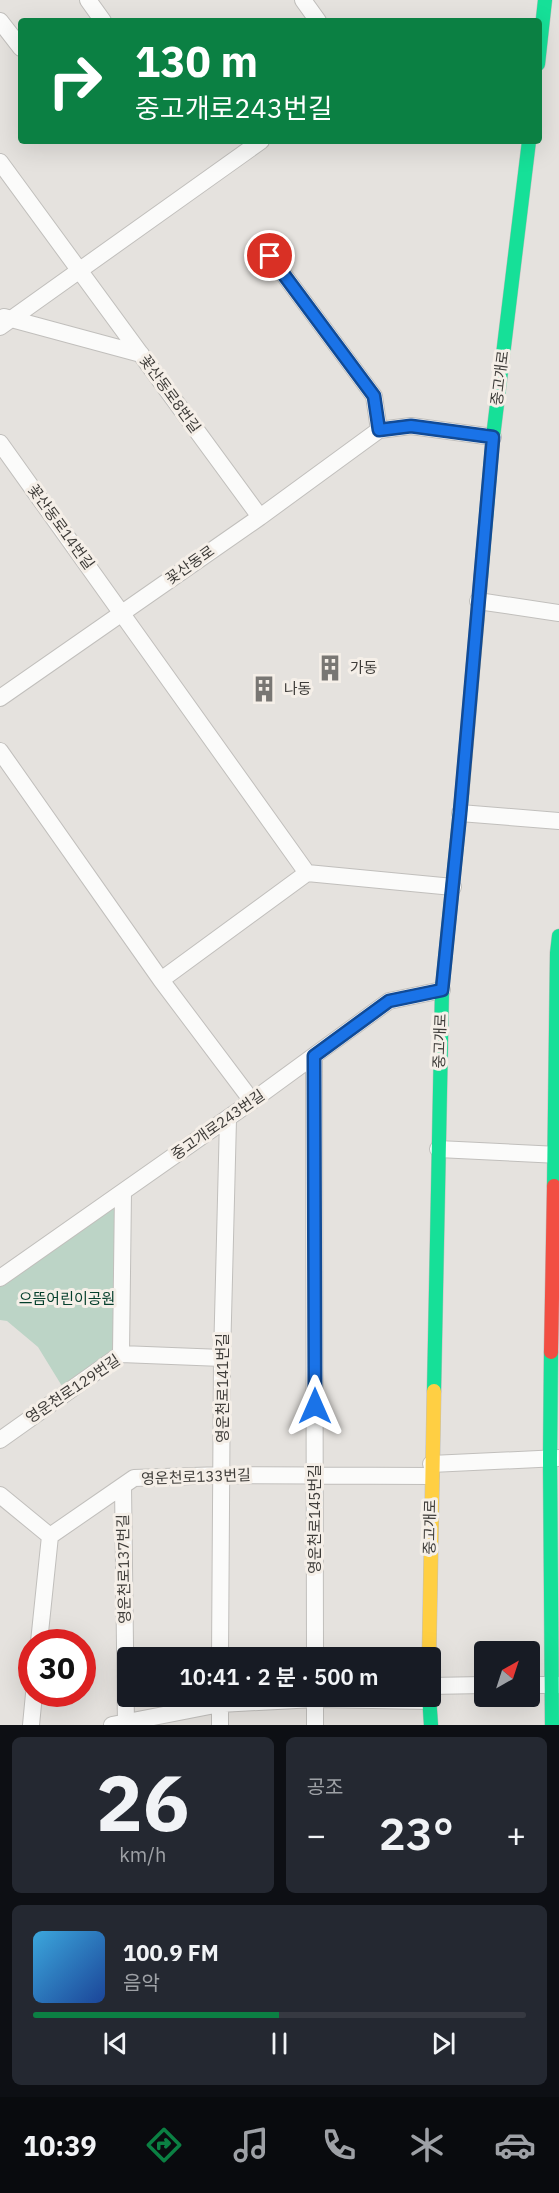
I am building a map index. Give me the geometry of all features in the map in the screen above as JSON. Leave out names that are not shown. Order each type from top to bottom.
[{"type":"street","points":[[303,0],[316,18]]},
{"type":"street","points":[[542,27],[545,0]]},
{"type":"street","points":[[0,21],[18,44]]},
{"type":"street","points":[[4,320],[80,271],[257,144]]},
{"type":"street","name":"중고개로","points":[[429,1647],[442,990],[493,437],[529,144]]},
{"type":"street","name":"꽃산동로8번길","points":[[0,162],[260,517]]},
{"type":"street","points":[[270,256],[374,396],[379,430]]},
{"type":"street","points":[[4,320],[141,354]]},
{"type":"street","name":"꽃산동로","points":[[0,698],[260,517],[379,430],[411,426],[493,437]]},
{"type":"street","name":"꽃산동로14번길","points":[[0,442],[307,873]]},
{"type":"street","points":[[478,601],[559,613]]},
{"type":"street","points":[[0,751],[161,980],[252,1101]]},
{"type":"street","points":[[460,813],[559,821]]},
{"type":"street","points":[[161,980],[307,873],[453,887]]},
{"type":"street","points":[[552,1725],[556,1685],[556,953],[559,936]]},
{"type":"street","name":"중고개로243번길","points":[[0,1278],[228,1119],[389,1001],[442,990]]},
{"type":"street","name":"영운천로145번길","points":[[314,1056],[315,1647]]},
{"type":"street","name":"영운천로141번길","points":[[220,1647],[222,1358],[228,1119]]},
{"type":"street","points":[[438,1149],[556,1155]]},
{"type":"street","points":[[121,1354],[123,1192]]},
{"type":"street","name":"영운천로129번길","points":[[0,1440],[121,1354],[222,1358]]},
{"type":"street","name":"영운천로133번길","points":[[50,1536],[134,1478],[222,1475],[315,1476],[431,1470],[555,1458]]},
{"type":"street","name":"영운천로137번길","points":[[121,1724],[123,1486]]},
{"type":"street","points":[[0,1495],[50,1536],[40,1629]]},
{"type":"street","points":[[540,1685],[556,1685]]},
{"type":"street","points":[[441,1692],[474,1687]]},
{"type":"street","points":[[32,1725],[33,1707]]},
{"type":"street","points":[[121,1724],[191,1707]]},
{"type":"street","points":[[220,1707],[220,1725]]},
{"type":"street","points":[[315,1707],[315,1725]]},
{"type":"street","points":[[430,1707],[431,1725]]},
{"type":"green space","name":"으뜸어린이공원","points":[[121,1196],[119,1353],[65,1391],[38,1347],[7,1321],[0,1320],[0,1280]]},
{"type":"traffic: fast","points":[[542,27],[545,0]]},
{"type":"traffic: fast","points":[[481,576],[493,437],[529,144]]},
{"type":"traffic: fast","points":[[434,1391],[442,990],[462,793]]},
{"type":"traffic: fast","points":[[554,1186],[559,936]]},
{"type":"traffic: fast","points":[[551,1352],[552,1725]]},
{"type":"traffic: fast","points":[[430,1707],[431,1725]]},
{"type":"traffic: slow","points":[[462,793],[481,576]]},
{"type":"traffic: slow","points":[[429,1647],[434,1391]]},
{"type":"traffic: jam","points":[[551,1352],[554,1186]]},
{"type":"place","name":"가동","points":[[330,668]]},
{"type":"place","name":"나동","points":[[264,689]]},
{"type":"route","points":[[270,256],[374,396],[379,430],[411,426],[493,437],[442,990],[389,1001],[314,1056],[315,1406]]}]
